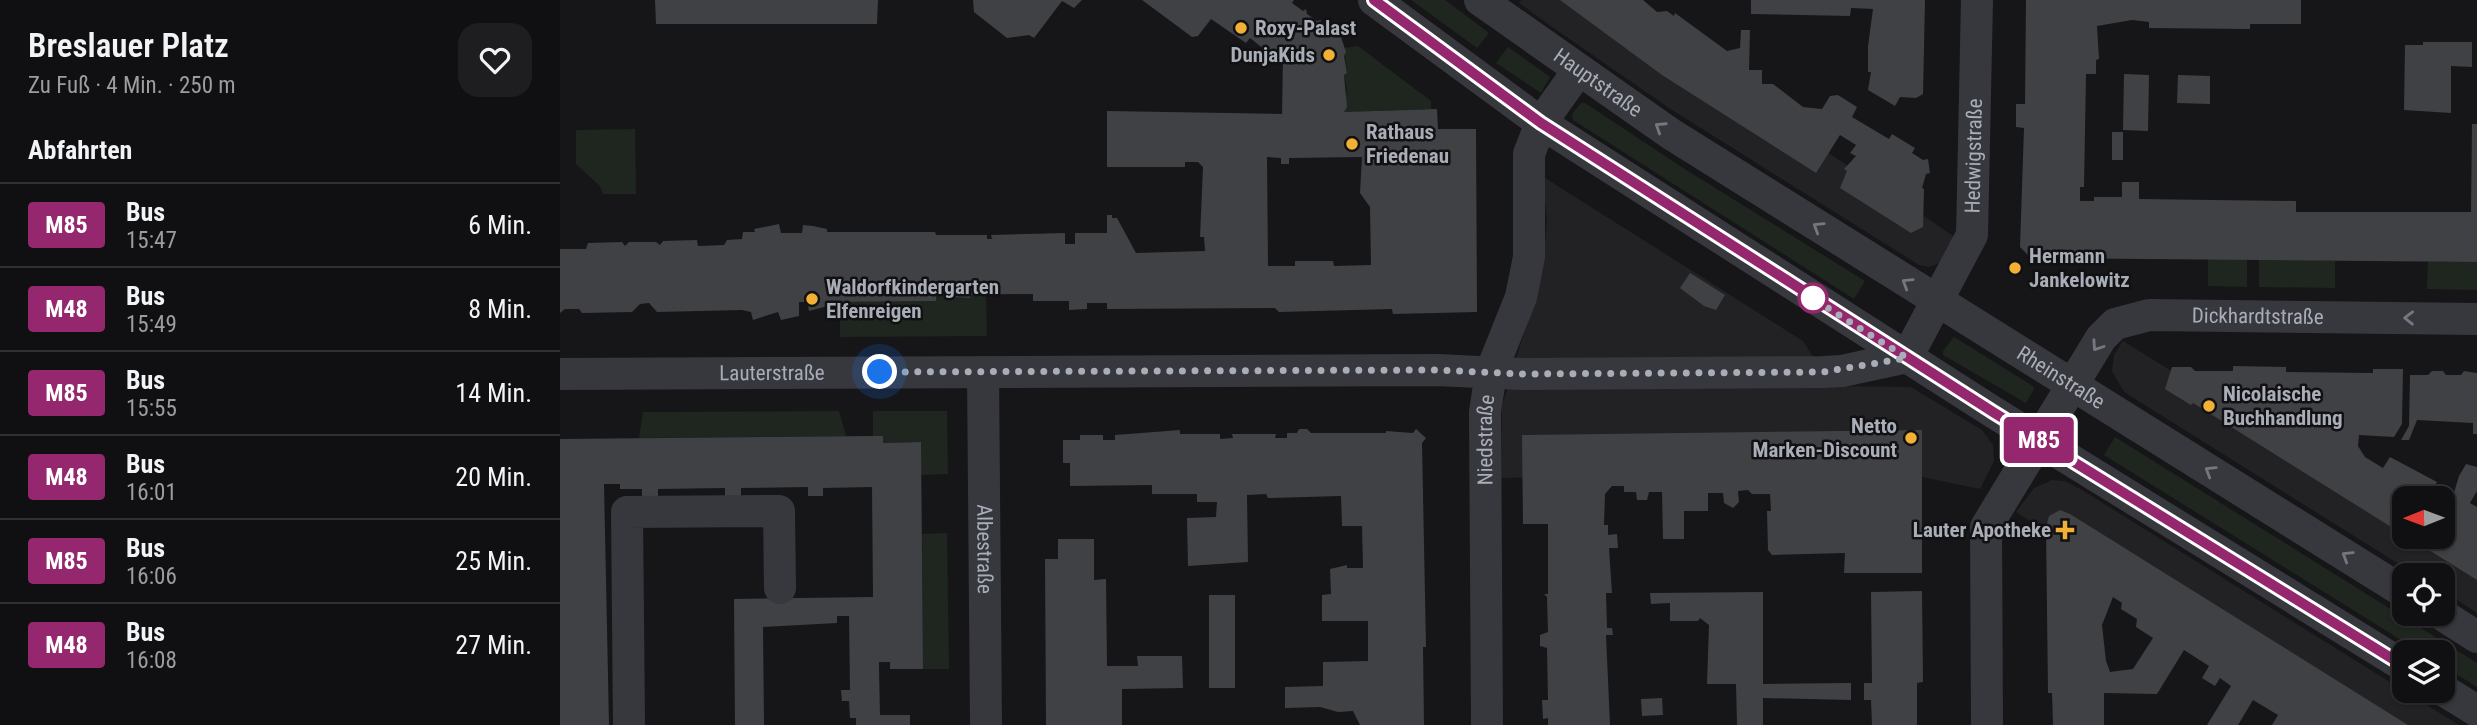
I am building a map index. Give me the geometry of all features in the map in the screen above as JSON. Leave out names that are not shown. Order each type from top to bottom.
[{"type":"street","points":[[1374,0],[1541,123],[1907,358],[2392,659]]},
{"type":"street","name":"Hauptstraße","points":[[1480,0],[1578,71],[1717,164]]},
{"type":"street","name":"Hedwigstraße","points":[[1907,358],[1939,303],[1972,235],[1977,0]]},
{"type":"street","name":"Niedstraße","points":[[1487,725],[1485,422],[1491,372],[1521,297],[1529,257],[1529,154],[1541,123],[1578,71]]},
{"type":"street","name":"Rheinstraße","points":[[1717,164],[2392,585]]},
{"type":"street","name":"Dickhardtstraße","points":[[1987,725],[1986,527],[2101,338],[2115,324],[2133,317],[2477,319]]},
{"type":"street","name":"Lauterstraße","points":[[560,374],[1823,372],[1907,358]]},
{"type":"street","name":"Albestraße","points":[[983,372],[986,725]]},
{"type":"street","points":[[629,725],[627,512],[779,511],[780,588]]},
{"type":"street","points":[[2455,623],[2477,637]]},
{"type":"street","points":[[2455,697],[2477,711]]},
{"type":"shaded area","points":[[1411,0],[1445,0],[1489,33],[1477,48]]},
{"type":"shaded area","points":[[1521,0],[1599,0],[1955,237],[1940,263],[1929,267],[1919,265],[1669,108],[1519,3]]},
{"type":"shaded area","points":[[1358,46],[1431,101],[1431,109],[1344,112],[1347,89],[1344,75],[1347,72],[1344,48]]},
{"type":"shaded area","points":[[1508,47],[1550,77],[1541,93],[1496,63]]},
{"type":"shaded area","points":[[1581,103],[1585,103],[1680,166],[1865,281],[1854,299],[1573,120],[1572,114]]},
{"type":"shaded area","points":[[635,129],[636,194],[603,194],[600,186],[576,164],[576,130]]},
{"type":"shaded area","points":[[1542,176],[1803,341],[1831,386],[1911,387],[1982,430],[1993,445],[1994,461],[1980,489],[1922,477],[1684,474],[1501,478],[1502,406],[1543,269],[1547,219]]},
{"type":"shaded area","points":[[2247,258],[2247,287],[2208,286],[2208,259]]},
{"type":"shaded area","points":[[2259,258],[2335,261],[2335,288],[2259,287]]},
{"type":"shaded area","points":[[2428,262],[2477,262],[2477,290],[2427,289]]},
{"type":"shaded area","points":[[970,295],[986,295],[987,336],[840,337],[840,302],[936,301],[936,296],[969,298]]},
{"type":"shaded area","points":[[1954,337],[2033,386],[2026,403],[1943,355]]},
{"type":"shaded area","points":[[2123,341],[2392,508],[2392,550],[2455,550],[2455,546],[2477,560],[2477,613],[2455,599],[2455,563],[2397,563],[2124,392],[2112,371],[2114,355]]},
{"type":"shaded area","points":[[839,411],[846,436],[639,438],[643,412]]},
{"type":"shaded area","points":[[873,411],[947,411],[948,474],[921,475],[921,442],[883,443],[883,436],[873,436]]},
{"type":"shaded area","points":[[2115,437],[2392,610],[2392,626],[2418,626],[2440,640],[2401,640],[2104,455]]},
{"type":"shaded area","points":[[2052,480],[2065,481],[2082,490],[2392,683],[2392,703],[2424,703],[2459,725],[2348,725],[2016,512],[2034,488]]},
{"type":"shaded area","points":[[947,533],[949,669],[923,669],[922,534]]},
{"type":"shaded area","points":[[2455,649],[2477,663],[2477,687],[2455,673]]},
{"type":"building","points":[[655,0],[878,0],[877,24],[656,24]]},
{"type":"building","points":[[973,0],[1082,0],[1074,8],[1062,1],[1034,38],[1029,35],[1007,38],[974,12]]},
{"type":"building","points":[[1142,0],[1294,0],[1292,3],[1303,11],[1306,9],[1307,14],[1317,21],[1321,20],[1321,25],[1341,37],[1346,52],[1344,56],[1347,73],[1344,75],[1347,107],[1344,112],[1437,109],[1438,129],[1476,129],[1477,312],[1393,314],[1392,309],[1279,312],[1275,308],[1107,309],[1107,303],[1087,303],[1087,309],[1069,310],[1069,301],[1033,301],[1033,294],[1014,294],[970,295],[970,298],[936,296],[936,301],[828,302],[828,306],[809,311],[807,302],[799,302],[799,316],[781,320],[778,312],[753,320],[751,312],[742,310],[657,312],[649,303],[640,304],[632,312],[582,313],[579,309],[565,309],[560,313],[560,249],[586,249],[588,243],[622,242],[625,246],[629,242],[656,242],[660,245],[663,241],[697,240],[698,246],[724,245],[727,240],[742,239],[743,232],[755,232],[754,229],[779,224],[781,233],[802,233],[803,225],[827,229],[827,232],[935,232],[936,235],[987,235],[987,239],[992,239],[991,235],[1065,233],[1065,244],[1075,244],[1075,233],[1107,233],[1107,215],[1112,215],[1112,218],[1117,218],[1136,253],[1205,251],[1204,237],[1200,237],[1203,167],[1198,162],[1185,162],[1185,167],[1107,167],[1107,111],[1282,114],[1283,57],[1274,57],[1250,38],[1246,43],[1211,19],[1198,36],[1192,37]],"holes":[[[1267,157],[1281,158],[1281,164],[1289,164],[1289,158],[1362,157],[1360,193],[1370,207],[1371,265],[1334,266],[1333,261],[1295,261],[1295,266],[1268,266]]]},
{"type":"building","points":[[1560,0],[1643,0],[1657,12],[1667,11],[1674,16],[1675,13],[1727,51],[1740,48],[1741,30],[1750,30],[1749,70],[1762,70],[1762,84],[1773,84],[1803,107],[1822,109],[1830,96],[1838,95],[1857,107],[1852,117],[1889,139],[1892,134],[1915,148],[1912,153],[1923,160],[1928,159],[1930,173],[1926,174],[1922,188],[1923,227],[1911,233],[1840,188],[1847,171],[1844,169],[1856,156],[1850,153],[1856,145],[1840,135],[1816,173],[1662,75]]},
{"type":"building","points":[[1751,0],[1925,0],[1923,94],[1916,98],[1900,97],[1895,106],[1868,90],[1871,72],[1868,72],[1868,46],[1873,9],[1851,8],[1850,16],[1751,14]]},
{"type":"building","points":[[2026,0],[2301,0],[2301,24],[2250,24],[2250,29],[2149,28],[2149,22],[2132,20],[2097,26],[2099,59],[2096,60],[2096,74],[2086,74],[2084,187],[2080,187],[2080,201],[2094,201],[2094,197],[2122,197],[2122,182],[2139,182],[2139,199],[2296,201],[2296,212],[2471,212],[2472,124],[2477,124],[2477,262],[2031,258],[2020,247],[2024,128],[2016,127],[2016,104],[2025,104]]},
{"type":"building","points":[[2423,42],[2472,42],[2472,67],[2451,66],[2451,113],[2404,110],[2405,45],[2423,45]]},
{"type":"building","points":[[2124,74],[2149,75],[2148,131],[2123,130]]},
{"type":"building","points":[[2178,75],[2210,76],[2210,104],[2177,103]]},
{"type":"building","points":[[2112,132],[2123,132],[2123,160],[2112,160]]},
{"type":"building","points":[[1690,273],[1725,295],[1716,310],[1704,306],[1680,288]]},
{"type":"building","points":[[2233,366],[2286,367],[2286,372],[2373,373],[2373,369],[2403,369],[2402,424],[2394,437],[2359,435],[2358,446],[2365,457],[2383,468],[2390,457],[2437,482],[2437,486],[2392,486],[2392,527],[2193,403],[2191,405],[2165,389],[2172,367],[2191,367],[2195,371],[2233,371]]},
{"type":"building","points":[[2432,371],[2443,371],[2446,375],[2461,375],[2464,371],[2477,373],[2477,434],[2473,434],[2473,423],[2417,420],[2409,440],[2401,440],[2409,426],[2410,375],[2428,375]]},
{"type":"building","points":[[1299,429],[1307,429],[1311,433],[1413,433],[1416,429],[1426,438],[1422,443],[1426,647],[1423,647],[1424,725],[1360,725],[1353,711],[1338,712],[1320,707],[1285,708],[1285,687],[1323,686],[1323,662],[1368,661],[1368,621],[1322,621],[1322,595],[1331,594],[1330,569],[1347,565],[1347,568],[1363,568],[1362,526],[1342,526],[1341,496],[1268,498],[1266,494],[1247,495],[1248,562],[1188,566],[1187,518],[1216,517],[1217,502],[1197,502],[1197,494],[1152,494],[1152,485],[1070,486],[1070,463],[1063,463],[1063,440],[1080,440],[1080,435],[1103,435],[1103,440],[1115,440],[1115,435],[1180,430],[1180,434],[1220,434],[1220,439],[1233,438],[1232,434],[1276,434],[1275,438],[1287,438],[1287,433],[1297,433]]},
{"type":"building","points":[[1922,430],[1922,573],[1844,573],[1845,553],[1772,555],[1768,550],[1767,511],[1771,511],[1770,494],[1752,494],[1748,490],[1738,491],[1739,502],[1733,508],[1724,503],[1723,493],[1708,493],[1708,511],[1684,511],[1684,539],[1663,539],[1662,492],[1649,492],[1647,500],[1637,500],[1636,492],[1624,492],[1624,486],[1612,486],[1605,494],[1604,525],[1608,525],[1608,535],[1617,534],[1618,548],[1609,548],[1612,593],[1606,593],[1607,628],[1612,628],[1613,635],[1606,635],[1610,725],[1548,725],[1548,718],[1543,719],[1542,700],[1548,700],[1547,648],[1540,646],[1540,635],[1548,632],[1547,597],[1544,594],[1548,594],[1548,524],[1523,524],[1522,435]]},
{"type":"building","points":[[883,436],[883,443],[921,442],[923,669],[890,669],[890,662],[879,662],[880,715],[910,715],[910,725],[856,725],[856,718],[850,718],[849,701],[842,701],[841,690],[850,690],[849,616],[837,616],[837,623],[763,627],[764,725],[735,725],[734,599],[873,597],[872,487],[823,488],[823,496],[808,496],[808,487],[741,488],[741,496],[725,496],[725,488],[658,489],[658,496],[642,496],[642,489],[620,489],[620,484],[604,484],[609,725],[560,725],[560,439]]},
{"type":"building","points":[[2466,464],[2477,467],[2477,491],[2470,503],[2477,507],[2477,580],[2455,566],[2455,563],[2450,563],[2429,550],[2455,550],[2455,489]]},
{"type":"building","points":[[2060,510],[2070,514],[2408,725],[2272,725],[2278,715],[2253,700],[2238,725],[2207,725],[2231,686],[2220,678],[2215,686],[2202,678],[2209,666],[2184,650],[2157,694],[2104,693],[2104,725],[2053,725],[2052,693],[2048,693],[2046,527],[2049,516]],"holes":[[[2113,597],[2122,603],[2121,609],[2137,619],[2136,627],[2153,638],[2133,669],[2110,672],[2102,625]]]},
{"type":"building","points":[[1058,539],[1094,539],[1094,580],[1106,579],[1107,666],[1138,666],[1137,656],[1182,656],[1183,688],[1122,689],[1122,725],[1046,725],[1045,559],[1058,559]]},
{"type":"building","points":[[1922,591],[1923,682],[1917,683],[1917,725],[1872,725],[1871,700],[1864,700],[1864,683],[1872,683],[1871,592]]},
{"type":"building","points":[[1763,592],[1763,684],[1851,683],[1851,700],[1763,698],[1763,725],[1737,725],[1736,684],[1707,684],[1709,625],[1700,618],[1698,621],[1670,621],[1670,603],[1651,604],[1650,593]]},
{"type":"building","points":[[1209,595],[1235,595],[1235,688],[1209,688]]},
{"type":"building","points":[[1662,698],[1663,715],[1642,716],[1641,699]]},
{"type":"bus line","name":"M85","points":[[1374,0],[1541,123],[1993,412],[2392,659]]},
{"type":"place","name":"Roxy-Palast","points":[[1241,28]]},
{"type":"place","name":"DunjaKids","points":[[1329,55]]},
{"type":"place","name":"Rathaus Friedenau","points":[[1352,144]]},
{"type":"place","name":"Hermann Jankelowitz","points":[[2015,268]]},
{"type":"place","name":"Waldorfkindergarten Elfenreigen","points":[[812,299]]},
{"type":"place","name":"Nicolaische Buchhandlung","points":[[2209,406]]},
{"type":"place","name":"Netto Marken-Discount","points":[[1911,438]]},
{"type":"place","name":"Lauter Apotheke","points":[[2065,530]]},
{"type":"route","points":[[880,372],[1823,372],[1843,371],[1907,358],[1809,296],[1813,298]]}]
